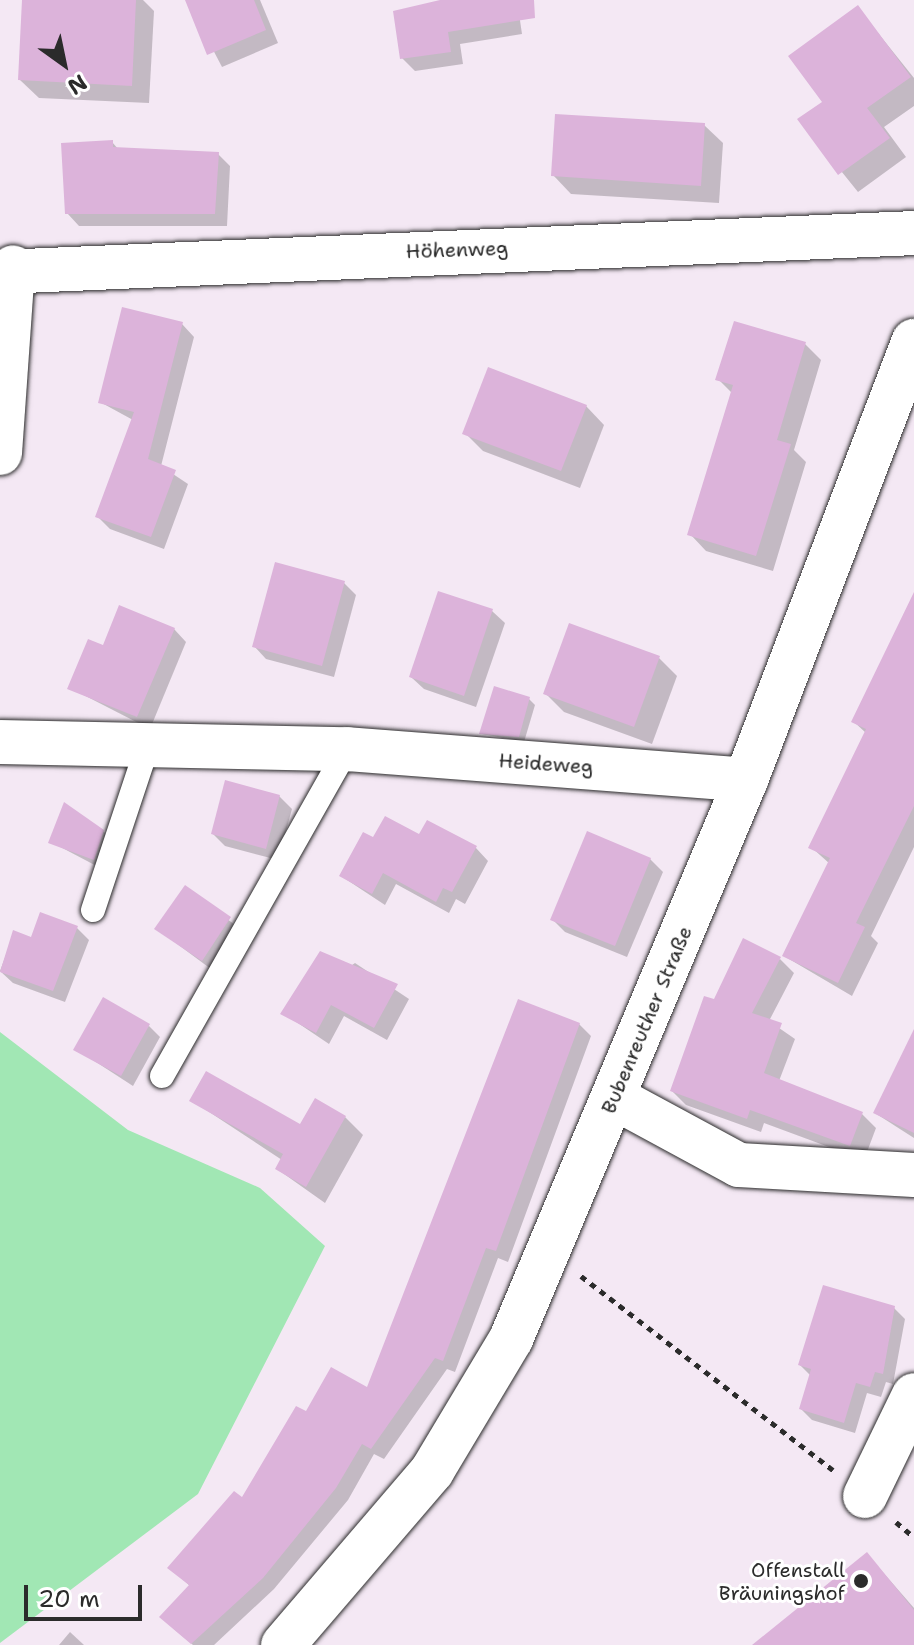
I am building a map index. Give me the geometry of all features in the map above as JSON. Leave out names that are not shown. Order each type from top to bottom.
[{"type":"street","name":"Höhenweg","points":[[7,269],[914,233]]},
{"type":"street","points":[[0,453],[7,269]]},
{"type":"street","name":"Bubenreuther Straße","points":[[283,1645],[432,1471],[511,1339],[615,1098],[746,780],[914,341]]},
{"type":"street","name":"Heideweg","points":[[0,742],[347,749],[746,780]]},
{"type":"street","points":[[615,1098],[739,1165],[914,1175]]},
{"type":"street","points":[[865,1496],[914,1395]]},
{"type":"lane","points":[[93,910],[148,745]]},
{"type":"lane","points":[[162,1076],[347,749]]},
{"type":"path","points":[[548,1251],[914,1537]]},
{"type":"green space","points":[[0,1032],[128,1130],[260,1188],[325,1246],[198,1494],[0,1643]]},
{"type":"building","points":[[22,0],[136,0],[132,86],[18,80]]},
{"type":"building","points":[[185,0],[254,0],[266,30],[207,55]]},
{"type":"building","points":[[440,0],[534,0],[535,18],[448,32],[451,52],[400,59],[393,11]]},
{"type":"building","points":[[858,5],[911,77],[867,108],[890,138],[838,175],[797,119],[822,102],[788,56]]},
{"type":"building","points":[[555,114],[705,123],[701,186],[551,176]]},
{"type":"building","points":[[113,140],[113,147],[219,152],[215,214],[65,214],[61,143]]},
{"type":"building","points":[[122,307],[183,322],[148,459],[176,470],[151,537],[95,517],[134,412],[98,403]]},
{"type":"building","points":[[734,321],[806,342],[777,440],[791,444],[756,556],[687,535],[733,385],[715,380]]},
{"type":"building","points":[[488,367],[587,405],[561,471],[462,434]]},
{"type":"building","points":[[275,562],[345,581],[322,666],[252,647]]},
{"type":"building","points":[[438,591],[493,609],[464,696],[409,677]]},
{"type":"building","points":[[914,592],[914,806],[856,923],[865,927],[838,983],[782,956],[830,858],[808,848],[866,729],[851,722]]},
{"type":"building","points":[[119,605],[175,628],[137,717],[67,689],[88,639],[103,645]]},
{"type":"building","points":[[569,623],[660,656],[634,727],[543,694]]},
{"type":"building","points":[[494,686],[530,697],[519,737],[479,734]]},
{"type":"building","points":[[225,780],[280,795],[266,849],[211,834]]},
{"type":"building","points":[[64,802],[104,830],[94,860],[48,843]]},
{"type":"building","points":[[385,816],[419,834],[427,820],[477,846],[452,892],[443,888],[436,902],[383,873],[372,894],[339,876],[363,832],[373,837]]},
{"type":"building","points":[[587,831],[651,858],[615,946],[550,920]]},
{"type":"building","points":[[185,885],[231,917],[202,961],[154,929]]},
{"type":"building","points":[[40,912],[78,926],[53,991],[0,972],[13,930],[31,937]]},
{"type":"building","points":[[743,938],[781,957],[752,1013],[782,1023],[764,1073],[863,1112],[850,1146],[750,1110],[747,1119],[670,1091],[704,996],[714,999]]},
{"type":"building","points":[[320,951],[398,984],[374,1028],[331,1005],[316,1033],[280,1014]]},
{"type":"building","points":[[103,997],[150,1024],[121,1076],[73,1050]]},
{"type":"building","points":[[518,999],[580,1023],[496,1251],[486,1248],[443,1361],[435,1358],[371,1449],[362,1444],[336,1488],[263,1578],[191,1644],[159,1617],[189,1585],[167,1568],[234,1491],[242,1497],[296,1406],[306,1411],[331,1367],[367,1387]]},
{"type":"building","points":[[914,1029],[914,1133],[873,1113]]},
{"type":"building","points":[[206,1071],[300,1124],[315,1098],[346,1116],[306,1187],[275,1169],[283,1154],[189,1101]]},
{"type":"building","points":[[823,1285],[895,1306],[883,1374],[875,1372],[870,1387],[856,1383],[844,1423],[799,1409],[811,1369],[798,1365]]},
{"type":"building","name":"Offenstall Bräuningshof","points":[[867,1552],[914,1610],[914,1645],[752,1645]]},
{"type":"place","name":"Offenstall Bräuningshof","points":[[861,1581]]}]
